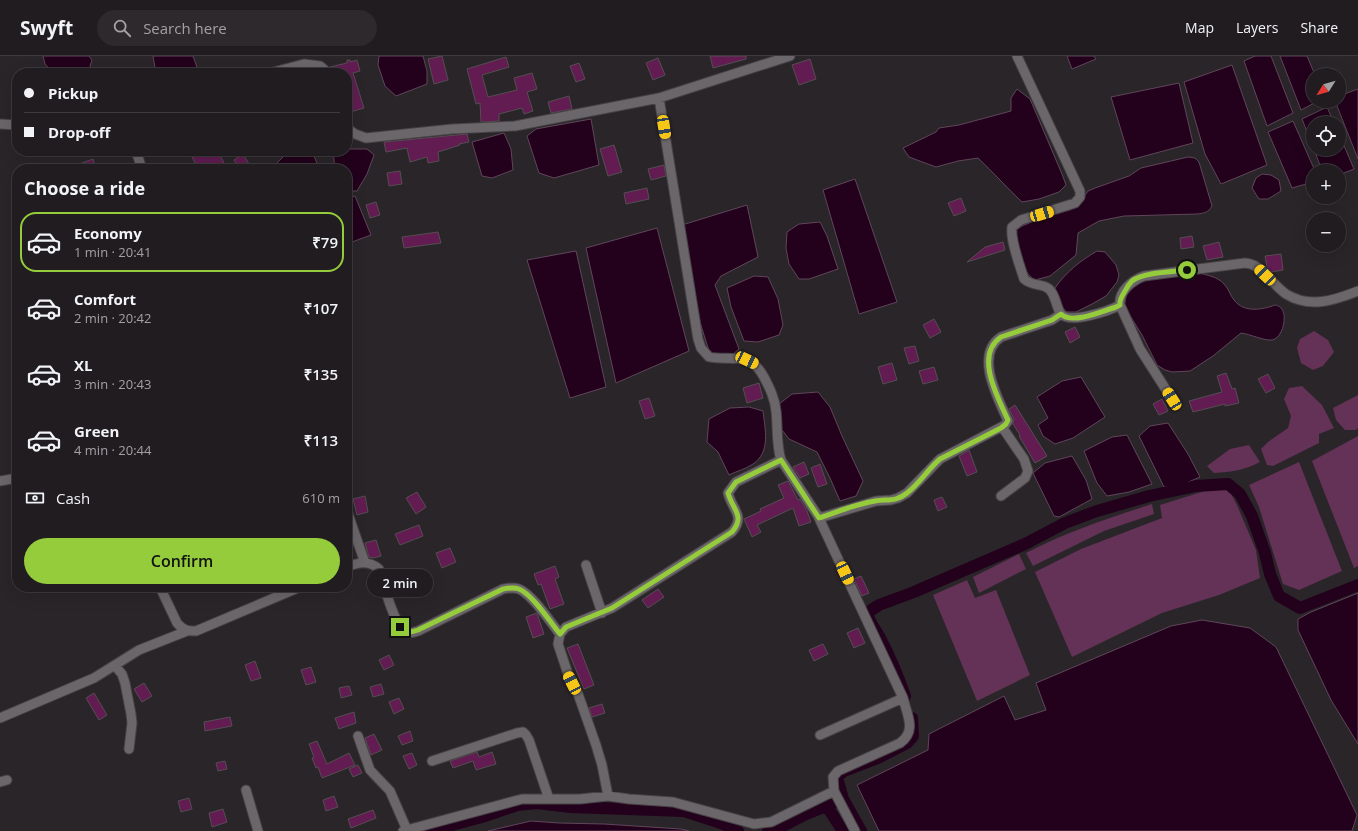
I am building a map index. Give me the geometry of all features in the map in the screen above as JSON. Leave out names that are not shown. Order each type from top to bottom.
[{"type":"street","points":[[352,132],[366,138],[452,129],[515,126],[659,98],[787,56]]},
{"type":"street","points":[[1017,56],[1080,191],[1080,197],[1075,203],[1021,220],[1015,223],[1012,227],[1011,232],[1014,247],[1024,279],[1028,283],[1048,288],[1064,317],[1078,318],[1120,305]]},
{"type":"street","points":[[289,68],[312,61],[322,68]]},
{"type":"street","points":[[659,98],[698,339],[701,348],[709,357],[747,360],[755,364],[761,371],[771,390],[776,410],[778,450],[781,460],[819,518],[903,698],[910,726],[906,739],[838,770],[833,777],[838,798],[855,831]]},
{"type":"street","points":[[0,124],[12,125]]},
{"type":"street","points":[[1172,399],[1140,348],[1119,302],[1128,286],[1135,280],[1144,276],[1245,263],[1258,267],[1286,294],[1303,301],[1324,302],[1358,291]]},
{"type":"street","points":[[819,518],[876,501],[898,498],[907,493],[940,459],[1006,424],[1008,420],[995,390],[990,371],[988,357],[991,347],[996,340],[1001,337],[1052,320],[1061,314]]},
{"type":"street","points":[[1001,496],[1025,478],[1028,471],[1024,459],[1002,427]]},
{"type":"street","points":[[608,796],[602,765],[596,745],[576,691],[568,674],[558,644],[560,634],[566,627],[612,608],[732,532],[739,520],[738,514],[728,493],[731,487],[736,482],[781,460]]},
{"type":"street","points":[[0,482],[12,479]]},
{"type":"street","points":[[352,525],[365,563]]},
{"type":"street","points":[[352,565],[365,563],[374,564],[379,569],[396,619],[400,627],[406,632],[411,633],[503,589],[512,588],[520,590],[530,596],[560,634]]},
{"type":"street","points":[[586,564],[602,613]]},
{"type":"street","points":[[162,592],[177,623],[181,628],[187,631]]},
{"type":"street","points":[[0,718],[94,678],[139,650],[187,631],[196,631],[288,592]]},
{"type":"street","points":[[115,666],[122,674],[131,714],[132,723],[129,749]]},
{"type":"street","points":[[820,735],[903,698]]},
{"type":"street","points":[[432,761],[523,732],[530,740],[549,799]]},
{"type":"street","points":[[358,736],[370,770],[390,791],[405,830],[522,799],[580,799],[608,796],[673,802],[754,824],[761,824],[838,798]]},
{"type":"street","points":[[246,790],[258,831]]},
{"type":"shaded area","points":[[43,56],[89,56],[92,60],[90,68],[49,68],[45,64]]},
{"type":"shaded area","points":[[153,56],[193,56],[197,68],[155,68]]},
{"type":"shaded area","points":[[379,56],[423,56],[427,71],[427,84],[396,96],[385,86],[378,65]]},
{"type":"shaded area","points":[[1067,56],[1094,56],[1096,59],[1072,69]]},
{"type":"shaded area","points":[[1255,56],[1271,56],[1293,113],[1267,126],[1244,61]]},
{"type":"shaded area","points":[[1280,56],[1307,56],[1312,68],[1306,68],[1306,107],[1301,110]]},
{"type":"shaded area","points":[[1232,65],[1267,165],[1221,184],[1205,154],[1184,82]]},
{"type":"shaded area","points":[[1179,83],[1193,143],[1130,160],[1111,97]]},
{"type":"shaded area","points":[[1017,89],[1030,99],[1062,174],[1066,185],[1059,192],[1039,199],[1022,202],[978,158],[958,161],[936,167],[909,157],[903,148],[936,132],[939,128],[959,125],[1011,111],[1011,98]]},
{"type":"shaded area","points":[[1358,89],[1358,159],[1346,129],[1346,116],[1341,116],[1338,108],[1346,108],[1346,93]]},
{"type":"shaded area","points":[[1327,108],[1331,116],[1308,116]]},
{"type":"shaded area","points":[[1306,117],[1306,129],[1302,119]]},
{"type":"shaded area","points":[[591,119],[599,165],[554,178],[539,173],[527,136],[536,129]]},
{"type":"shaded area","points":[[1293,121],[1306,151],[1306,156],[1308,156],[1312,164],[1306,164],[1306,184],[1292,188],[1268,132]]},
{"type":"shaded area","points":[[504,133],[511,149],[513,170],[492,178],[482,176],[472,142]]},
{"type":"shaded area","points":[[352,149],[367,149],[374,155],[367,174],[357,191],[352,191],[352,164],[334,164],[334,156],[352,156]]},
{"type":"shaded area","points":[[1346,150],[1354,169],[1346,172],[1346,164],[1319,164],[1317,156],[1346,156]]},
{"type":"shaded area","points":[[284,156],[314,156],[317,164],[276,164]]},
{"type":"shaded area","points":[[1188,157],[1195,158],[1199,162],[1212,206],[1207,211],[1197,214],[1124,216],[1099,221],[1078,233],[1076,255],[1050,276],[1035,280],[1026,271],[1022,265],[1018,251],[1015,231],[1022,226],[1046,216],[1070,210],[1079,204],[1088,191],[1129,176],[1141,168]]},
{"type":"shaded area","points":[[1262,174],[1271,175],[1279,180],[1281,191],[1268,199],[1259,199],[1252,188],[1256,178]]},
{"type":"shaded area","points":[[855,179],[897,302],[859,314],[823,190]]},
{"type":"shaded area","points":[[355,196],[371,235],[352,242],[352,197]]},
{"type":"shaded area","points":[[747,205],[758,257],[721,276],[715,285],[739,349],[732,355],[714,356],[709,351],[700,322],[682,225]]},
{"type":"shaded area","points":[[820,222],[827,236],[838,269],[809,279],[799,279],[789,264],[786,248],[787,232],[799,224]]},
{"type":"shaded area","points":[[657,228],[689,351],[616,383],[586,248]]},
{"type":"shaded area","points":[[576,251],[606,387],[570,398],[527,260]]},
{"type":"shaded area","points":[[1097,251],[1105,252],[1116,265],[1119,275],[1117,282],[1106,296],[1076,312],[1066,312],[1059,301],[1055,288],[1074,267]]},
{"type":"shaded area","points":[[1199,273],[1222,282],[1234,300],[1243,307],[1248,309],[1259,309],[1275,305],[1280,307],[1284,316],[1282,331],[1272,340],[1241,333],[1213,356],[1190,371],[1172,372],[1165,370],[1157,365],[1142,335],[1124,306],[1127,292],[1140,281]]},
{"type":"shaded area","points":[[754,276],[768,277],[778,299],[783,325],[779,335],[758,342],[744,341],[731,307],[727,288]]},
{"type":"shaded area","points":[[1314,331],[1328,340],[1334,352],[1323,366],[1313,370],[1301,363],[1297,348],[1300,339]]},
{"type":"shaded area","points":[[1081,377],[1105,417],[1073,438],[1055,444],[1043,436],[1038,425],[1048,418],[1037,397],[1062,381]]},
{"type":"shaded area","points":[[1302,386],[1322,405],[1334,428],[1319,434],[1319,443],[1273,466],[1267,465],[1261,449],[1268,442],[1288,428],[1291,416],[1284,399],[1289,388]]},
{"type":"shaded area","points":[[818,392],[830,407],[863,481],[856,496],[840,501],[817,452],[789,439],[779,426],[779,404],[792,394]]},
{"type":"shaded area","points":[[1358,395],[1358,428],[1356,430],[1345,430],[1336,420],[1333,408]]},
{"type":"shaded area","points":[[749,407],[763,411],[766,440],[765,447],[759,459],[753,464],[729,475],[718,452],[707,442],[709,419],[730,408]]},
{"type":"shaded area","points":[[1168,423],[1188,454],[1200,477],[1177,487],[1164,487],[1139,436],[1150,426]]},
{"type":"shaded area","points":[[1127,435],[1152,484],[1129,492],[1107,496],[1097,483],[1084,451],[1112,437]]},
{"type":"shaded area","points":[[1358,436],[1358,566],[1354,568],[1312,461]]},
{"type":"shaded area","points":[[1249,445],[1260,462],[1243,469],[1220,473],[1214,473],[1207,466],[1230,449]]},
{"type":"shaded area","points":[[1072,456],[1086,480],[1092,499],[1059,517],[1054,516],[1033,473],[1045,463]]},
{"type":"shaded area","points":[[1299,462],[1342,571],[1299,590],[1283,584],[1259,507],[1249,485]]},
{"type":"shaded area","points":[[1211,489],[1229,490],[1256,550],[1260,578],[1219,595],[1162,613],[1072,657],[1035,572],[1081,549],[1162,518],[1160,505]]},
{"type":"shaded area","points":[[1152,504],[1154,514],[1104,531],[1033,566],[1026,553],[1072,532]]},
{"type":"shaded area","points":[[1019,554],[1026,569],[979,593],[973,577]]},
{"type":"shaded area","points":[[967,580],[975,598],[996,590],[1030,675],[977,701],[933,595]]},
{"type":"shaded area","points":[[1358,593],[1358,744],[1331,700],[1298,630],[1298,619],[1311,612]]},
{"type":"shaded area","points":[[1202,620],[1250,628],[1276,647],[1357,815],[1352,831],[879,831],[857,785],[928,750],[929,734],[1004,696],[1015,720],[1046,710],[1036,683],[1171,626]]},
{"type":"shaded area","points":[[531,821],[604,824],[681,829],[689,831],[488,831]]},
{"type":"building","points":[[442,56],[448,80],[434,84],[428,59]]},
{"type":"building","points":[[710,56],[746,56],[746,59],[713,68]]},
{"type":"building","points":[[506,57],[509,67],[482,75],[488,97],[517,90],[514,78],[532,73],[537,89],[527,92],[533,111],[524,114],[522,108],[499,114],[499,121],[481,122],[480,103],[476,104],[467,69]]},
{"type":"building","points":[[658,58],[665,75],[653,80],[646,63]]},
{"type":"building","points":[[810,59],[816,79],[799,85],[792,65]]},
{"type":"building","points":[[347,60],[350,60],[350,62],[357,60],[360,71],[353,73],[364,108],[352,112],[352,68],[330,67],[347,63]]},
{"type":"building","points":[[579,63],[585,79],[576,82],[570,66]]},
{"type":"building","points":[[569,96],[572,109],[551,113],[548,102]]},
{"type":"building","points":[[467,134],[469,142],[438,152],[439,161],[428,163],[427,157],[410,162],[407,148],[386,152],[384,142]]},
{"type":"building","points":[[614,145],[622,172],[608,176],[600,149]]},
{"type":"building","points":[[192,156],[220,156],[224,164],[196,164]]},
{"type":"building","points":[[240,156],[244,156],[249,164],[237,164],[234,160]]},
{"type":"building","points":[[93,159],[94,164],[79,164]]},
{"type":"building","points":[[664,165],[666,176],[651,180],[648,169]]},
{"type":"building","points":[[400,171],[402,184],[389,186],[387,173]]},
{"type":"building","points":[[647,188],[649,199],[626,204],[624,193]]},
{"type":"building","points":[[961,198],[966,211],[954,216],[948,203]]},
{"type":"building","points":[[376,202],[380,215],[370,218],[366,205]]},
{"type":"building","points":[[438,232],[441,243],[404,248],[402,237]]},
{"type":"building","points":[[1192,236],[1194,247],[1181,249],[1180,238]]},
{"type":"building","points":[[1003,242],[1005,250],[967,262],[985,247]]},
{"type":"building","points":[[1219,242],[1223,257],[1207,260],[1203,246]]},
{"type":"building","points":[[1281,254],[1283,270],[1271,272],[1267,267],[1265,256]]},
{"type":"building","points":[[934,319],[941,332],[930,338],[923,325]]},
{"type":"building","points":[[1075,327],[1080,337],[1070,343],[1065,332]]},
{"type":"building","points":[[915,346],[919,361],[909,364],[904,348]]},
{"type":"building","points":[[892,363],[897,380],[883,384],[878,367]]},
{"type":"building","points":[[934,367],[938,380],[923,384],[919,371]]},
{"type":"building","points":[[1226,373],[1232,389],[1235,388],[1239,403],[1225,406],[1225,404],[1193,412],[1189,401],[1222,392],[1217,376]]},
{"type":"building","points":[[1268,374],[1275,388],[1266,393],[1258,379]]},
{"type":"building","points":[[759,383],[763,398],[747,403],[743,388]]},
{"type":"building","points":[[649,398],[655,416],[645,419],[639,401]]},
{"type":"building","points":[[1162,399],[1168,411],[1159,415],[1153,404]]},
{"type":"building","points":[[1015,405],[1047,456],[1035,463],[1013,424],[1014,419],[1009,409]]},
{"type":"building","points":[[969,450],[977,472],[967,476],[959,456]]},
{"type":"building","points":[[804,462],[809,474],[800,478],[793,467]]},
{"type":"building","points":[[820,464],[827,484],[818,487],[811,468]]},
{"type":"building","points":[[788,481],[798,500],[800,499],[807,511],[811,522],[799,526],[793,508],[757,525],[761,532],[752,537],[744,519],[761,511],[760,509],[784,498],[778,485]]},
{"type":"building","points":[[417,492],[426,507],[416,514],[406,498]]},
{"type":"building","points":[[365,496],[368,512],[357,515],[353,499]]},
{"type":"building","points":[[942,497],[947,507],[938,511],[934,500]]},
{"type":"building","points":[[419,525],[423,536],[400,545],[395,534]]},
{"type":"building","points":[[376,540],[381,556],[373,558],[369,557],[365,543]]},
{"type":"building","points":[[450,548],[456,562],[442,568],[436,553]]},
{"type":"building","points":[[555,566],[559,577],[555,579],[564,604],[550,609],[541,584],[538,585],[534,574]]},
{"type":"building","points":[[861,576],[869,593],[862,596],[854,579]]},
{"type":"building","points":[[658,589],[664,597],[648,608],[642,600]]},
{"type":"building","points":[[537,613],[544,634],[533,638],[526,617]]},
{"type":"building","points":[[858,628],[865,643],[854,648],[847,633]]},
{"type":"building","points":[[578,644],[594,685],[584,689],[567,648]]},
{"type":"building","points":[[823,644],[828,654],[814,661],[809,650]]},
{"type":"building","points":[[389,655],[394,665],[384,670],[379,660]]},
{"type":"building","points":[[255,661],[261,678],[251,681],[245,665]]},
{"type":"building","points":[[311,667],[316,682],[306,685],[301,670]]},
{"type":"building","points":[[144,683],[152,696],[142,702],[134,689]]},
{"type":"building","points":[[381,684],[384,694],[373,697],[370,687]]},
{"type":"building","points":[[349,686],[352,695],[341,698],[339,688]]},
{"type":"building","points":[[94,693],[107,715],[99,720],[86,698]]},
{"type":"building","points":[[399,698],[404,709],[394,714],[389,702]]},
{"type":"building","points":[[602,704],[605,713],[592,717],[589,708]]},
{"type":"building","points":[[354,712],[356,723],[339,729],[335,718]]},
{"type":"building","points":[[230,717],[232,726],[205,731],[204,722]]},
{"type":"building","points":[[410,731],[413,741],[402,745],[398,736]]},
{"type":"building","points":[[374,734],[382,750],[371,755],[365,738]]},
{"type":"building","points":[[317,741],[327,764],[349,753],[355,765],[322,778],[318,767],[316,768],[312,758],[314,757],[309,744]]},
{"type":"building","points":[[477,752],[479,757],[492,752],[496,764],[476,770],[473,761],[453,768],[450,761]]},
{"type":"building","points":[[412,753],[417,765],[409,769],[403,756]]},
{"type":"building","points":[[225,761],[227,769],[218,771],[216,763]]},
{"type":"building","points":[[358,765],[362,773],[353,777],[349,769]]},
{"type":"building","points":[[334,796],[338,807],[326,811],[323,800]]},
{"type":"building","points":[[189,798],[192,809],[181,812],[178,801]]},
{"type":"building","points":[[223,809],[227,822],[212,827],[209,813]]},
{"type":"building","points":[[373,810],[376,818],[351,828],[348,819]]},
{"type":"waterway","points":[[905,696],[897,674],[867,613],[879,605],[914,592],[1025,544],[1065,523],[1097,511],[1149,496],[1196,486],[1228,484],[1240,494],[1252,516],[1265,553],[1270,574],[1279,596],[1300,608],[1358,585]]},
{"type":"waterway","points":[[861,831],[843,799],[837,777],[844,771],[878,758],[907,743],[913,736],[912,718]]},
{"type":"waterway","points":[[768,831],[781,827],[804,815],[843,799]]},
{"type":"waterway","points":[[429,831],[482,817],[517,805],[537,803],[570,807],[684,811],[721,823],[738,831]]},
{"type":"waterway","points":[[826,805],[843,831]]},
{"type":"route","points":[[400,627],[406,632],[411,633],[503,589],[512,588],[520,590],[530,596],[560,634],[566,627],[612,608],[732,532],[739,520],[738,514],[728,493],[731,487],[736,482],[781,460],[819,518],[876,501],[898,498],[915,486],[940,459],[1005,426],[1008,420],[991,379],[988,363],[989,351],[996,340],[1052,320],[1061,314],[1064,317],[1078,318],[1116,307],[1120,305],[1119,302],[1121,297],[1131,282],[1144,276],[1187,270]]}]
